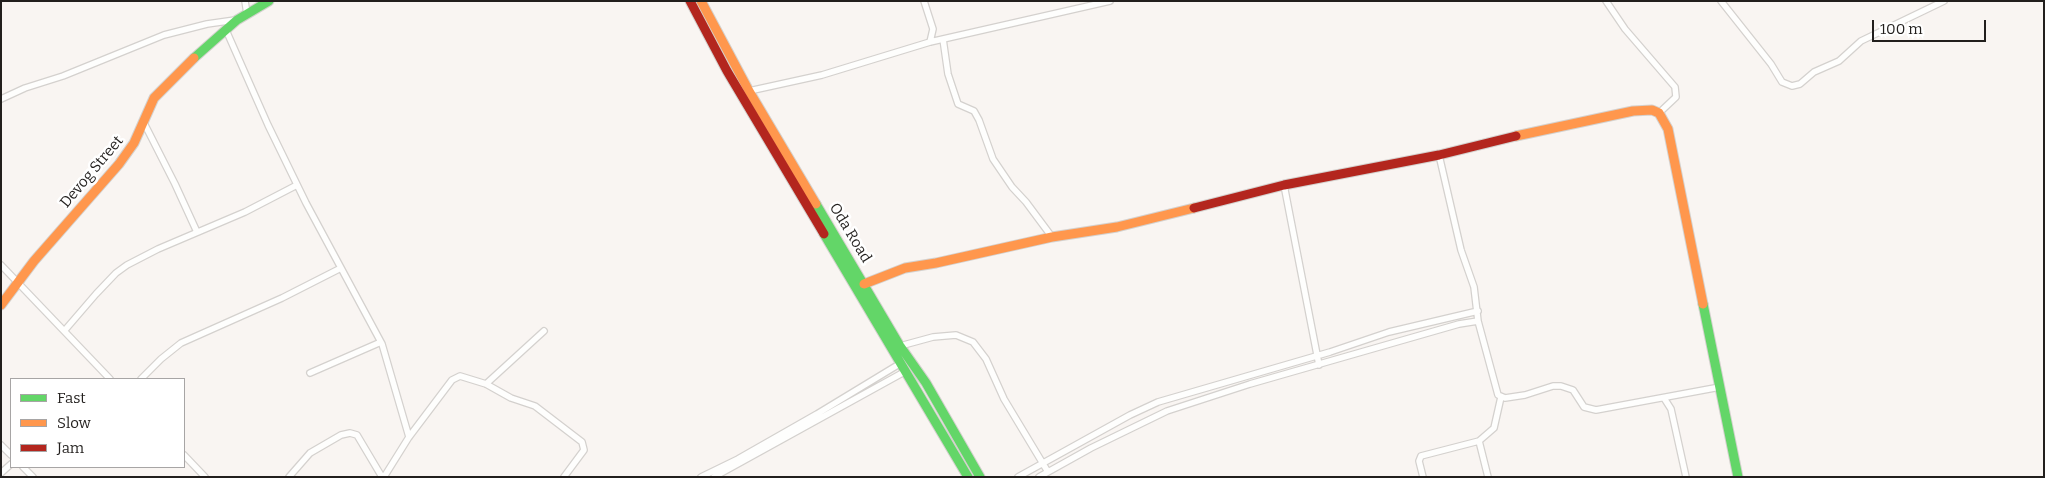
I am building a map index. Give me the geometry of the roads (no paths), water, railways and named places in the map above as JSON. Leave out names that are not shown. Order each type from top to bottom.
[{"type":"street","points":[[245,1],[247,14]]},
{"type":"street","name":"Devog Street","points":[[1,305],[34,261],[119,164],[134,143],[154,98],[177,73],[237,20],[270,1]]},
{"type":"street","name":"Oda Road","points":[[690,1],[727,72],[846,275],[932,414],[968,477]]},
{"type":"street","name":"Oda Road","points":[[701,1],[749,91],[980,477]]},
{"type":"street","points":[[924,1],[933,29],[930,42]]},
{"type":"street","points":[[749,91],[822,75],[930,42],[1110,1]]},
{"type":"street","points":[[1606,1],[1625,29],[1675,87],[1676,97],[1659,113]]},
{"type":"street","points":[[1722,1],[1771,64],[1780,80],[1792,86],[1800,84],[1814,72],[1839,61],[1861,41],[1944,1]]},
{"type":"street","points":[[1,99],[164,35],[207,24],[237,20]]},
{"type":"street","points":[[226,30],[297,185],[381,342],[409,437]]},
{"type":"street","points":[[943,39],[948,74],[958,104],[974,111],[993,159],[1009,183],[1052,237]]},
{"type":"street","points":[[864,284],[905,268],[1052,237],[1117,227],[1284,185],[1439,155],[1540,130],[1646,109],[1659,113],[1668,129],[1738,477]]},
{"type":"street","points":[[144,121],[197,232]]},
{"type":"street","points":[[1439,155],[1461,250],[1474,287],[1478,321],[1496,392],[1501,398]]},
{"type":"street","points":[[65,330],[116,273],[135,261],[245,212],[297,185]]},
{"type":"street","points":[[1284,185],[1319,365]]},
{"type":"street","points":[[1,265],[109,378]]},
{"type":"street","points":[[142,378],[181,343],[282,298],[341,268]]},
{"type":"street","points":[[1018,477],[1130,415],[1170,398],[1316,356],[1389,332],[1478,311]]},
{"type":"street","points":[[1041,476],[1091,448],[1173,409],[1459,324],[1478,321]]},
{"type":"street","points":[[486,384],[544,332]]},
{"type":"street","points":[[900,346],[933,337],[956,335],[973,342],[986,359],[1004,399],[1048,472]]},
{"type":"street","points":[[310,373],[381,342]]},
{"type":"street","points":[[701,477],[724,468],[903,367]]},
{"type":"street","points":[[797,428],[903,367]]},
{"type":"street","points":[[289,477],[310,453],[341,435],[350,434],[357,435],[383,477],[409,437],[452,380],[460,376],[486,384],[511,398],[535,406],[582,442],[584,450],[564,477]]},
{"type":"street","points":[[1501,398],[1525,395],[1557,385],[1573,390],[1584,407],[1596,410],[1720,387]]},
{"type":"street","points":[[1170,398],[1173,409]]},
{"type":"street","points":[[1423,477],[1419,461],[1421,456],[1479,441],[1494,428],[1501,398]]},
{"type":"street","points":[[1664,398],[1671,409],[1686,477]]},
{"type":"street","points":[[932,414],[941,409]]},
{"type":"street","points":[[1479,441],[1488,477]]},
{"type":"street","points":[[1,445],[10,454]]},
{"type":"street","points":[[185,456],[205,477]]},
{"type":"street","points":[[24,468],[33,477]]},
{"type":"street","points":[[714,477],[724,468]]}]
